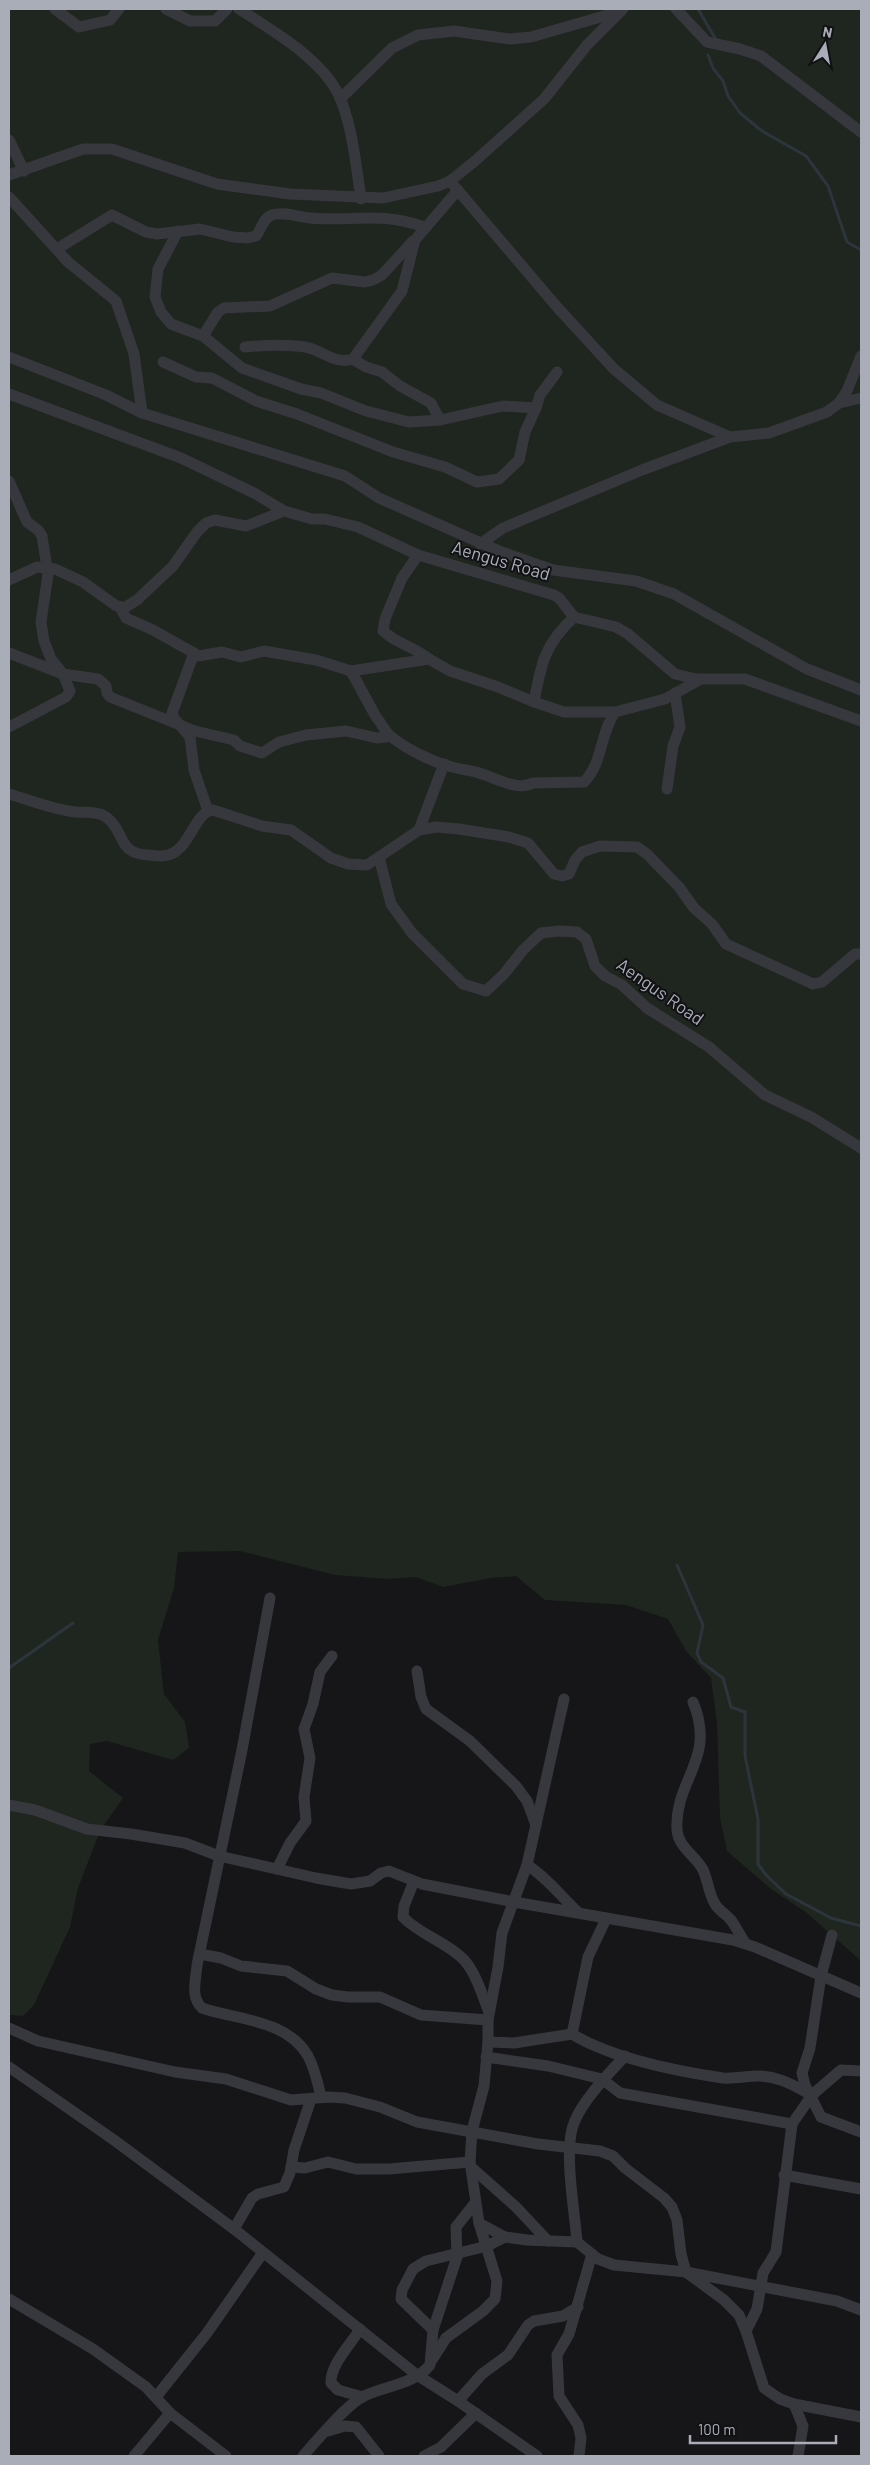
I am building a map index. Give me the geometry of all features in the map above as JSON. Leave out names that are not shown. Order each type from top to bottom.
[{"type":"street","points":[[54,9],[79,27],[110,20],[119,9]]},
{"type":"street","points":[[166,9],[190,21],[214,20],[227,9]]},
{"type":"street","points":[[239,9],[280,36],[324,73],[340,99],[349,127],[361,199]]},
{"type":"street","points":[[676,9],[707,42],[740,48],[761,56],[861,132]]},
{"type":"street","points":[[340,99],[392,48],[418,35],[454,31],[510,39],[531,37],[621,10]]},
{"type":"street","points":[[9,175],[82,148],[112,149],[217,184],[290,194],[361,199],[383,198],[438,186],[450,181],[475,161],[544,98],[587,45],[621,10]]},
{"type":"street","points":[[9,140],[24,171]]},
{"type":"street","points":[[450,181],[557,308],[614,369],[657,405],[730,437]]},
{"type":"street","points":[[202,336],[218,312],[224,308],[270,306],[332,278],[365,282],[382,275],[458,190]]},
{"type":"street","points":[[9,197],[68,262],[116,302],[134,354],[142,413]]},
{"type":"street","points":[[57,249],[112,215],[146,232],[157,234],[200,229],[247,238],[258,234],[265,220],[270,215],[278,214],[311,218],[396,218],[424,227]]},
{"type":"street","points":[[178,232],[158,268],[155,297],[161,312],[171,324],[202,336],[242,368],[277,381],[321,393],[366,411],[409,422],[440,420],[503,406],[536,408]]},
{"type":"street","points":[[245,347],[271,345],[306,347],[322,352],[333,360],[344,362],[353,359],[402,291],[415,240]]},
{"type":"street","points":[[480,544],[503,528],[642,470],[730,437],[769,433],[827,412],[839,403],[847,391],[861,356]]},
{"type":"street","points":[[9,357],[106,395],[142,413],[345,476],[379,498],[480,544],[553,570],[636,581],[654,586],[674,594],[807,669],[861,690]]},
{"type":"street","points":[[353,359],[382,372],[400,386],[431,403],[440,420]]},
{"type":"street","points":[[163,362],[196,378],[212,378],[256,401],[297,414],[393,452],[445,467],[477,482],[499,479],[519,460],[525,432],[540,395],[557,372]]},
{"type":"street","name":"Aengus Road","points":[[9,394],[181,458],[254,493],[284,511],[312,519],[325,519],[358,527],[418,555],[554,595],[559,598],[574,617]]},
{"type":"street","points":[[839,403],[861,398]]},
{"type":"street","points":[[9,481],[27,522],[38,530],[42,536],[47,567],[41,622],[44,641],[51,659],[63,674],[69,687],[69,694],[9,726]]},
{"type":"street","points":[[120,607],[129,606],[137,600],[173,566],[197,532],[206,523],[216,520],[246,526],[284,511]]},
{"type":"street","points":[[418,555],[402,578],[385,619],[383,631],[392,639],[420,652],[450,671],[564,712],[615,712],[656,701],[676,693],[701,679]]},
{"type":"street","points":[[9,580],[37,567],[47,567],[82,582],[120,607],[126,618],[203,656],[222,652],[241,657],[264,651],[316,660],[351,671],[429,659]]},
{"type":"street","points":[[534,702],[541,663],[558,632],[574,617],[616,627],[636,640],[676,674],[701,679],[744,679],[861,721]]},
{"type":"street","points":[[9,653],[63,674],[98,679],[106,686],[106,693],[110,697],[195,731],[219,735],[234,740],[246,748],[262,753],[279,742],[306,734],[346,731],[377,738],[386,737],[388,734]]},
{"type":"street","points":[[194,653],[173,708],[174,718],[190,737],[194,770],[208,811]]},
{"type":"street","points":[[351,671],[375,716],[388,734],[400,745],[444,764],[481,773],[505,783],[527,786],[533,783],[582,782],[587,778],[598,760],[602,735],[615,712]]},
{"type":"street","points":[[667,788],[673,746],[680,726],[676,693]]},
{"type":"street","points":[[419,830],[444,764]]},
{"type":"street","points":[[9,794],[74,812],[105,816],[113,824],[126,847],[131,852],[145,855],[169,855],[180,850],[208,811]]},
{"type":"street","points":[[208,811],[219,811],[262,826],[291,830],[331,858],[348,864],[367,865],[419,830],[431,828],[459,829],[509,837],[528,843],[554,874],[562,876],[569,874],[574,860],[582,852],[600,846],[636,847],[647,854],[680,887],[694,908],[712,924],[726,944],[813,984],[822,982],[855,954],[861,954]]},
{"type":"street","name":"Aengus Road","points":[[380,857],[391,904],[399,916],[441,964],[463,984],[486,992],[504,974],[523,950],[542,933],[559,931],[577,932],[586,940],[595,966],[605,976],[622,985],[647,1008],[709,1047],[765,1095],[811,1117],[861,1148]]},
{"type":"street","points":[[234,2229],[252,2198],[258,2194],[284,2187],[291,2167],[294,2150],[316,2098],[312,2066],[301,2047],[273,2027],[246,2018],[216,2013],[202,2008],[196,2002],[194,1992],[270,1598]]},
{"type":"street","points":[[277,1869],[290,1843],[306,1821],[304,1797],[310,1750],[304,1737],[304,1729],[314,1704],[320,1672],[332,1656]]},
{"type":"street","points":[[417,1670],[421,1697],[426,1710],[464,1736],[516,1786],[527,1802],[536,1825]]},
{"type":"street","points":[[303,2456],[363,2397],[417,2375],[428,2368],[446,2338],[483,2311],[495,2298],[497,2281],[479,2223],[475,2203],[471,2164],[472,2131],[484,2086],[488,2016],[498,1967],[502,1933],[527,1865],[564,1698]]},
{"type":"street","points":[[693,1702],[699,1718],[702,1737],[696,1764],[685,1787],[678,1812],[677,1832],[687,1852],[702,1868],[715,1904],[730,1919],[745,1942]]},
{"type":"street","points":[[9,1804],[35,1810],[87,1829],[177,1842],[219,1856],[351,1884],[370,1881],[381,1873],[389,1871],[414,1881],[514,1902],[745,1942],[861,1993]]},
{"type":"street","points":[[527,1865],[543,1875],[558,1894],[581,1914]]},
{"type":"street","points":[[414,1881],[404,1906],[404,1917],[410,1924],[463,1958],[488,2016]]},
{"type":"street","points":[[572,2034],[588,1957],[606,1919]]},
{"type":"street","points":[[832,1935],[821,1976],[810,2048],[802,2073],[804,2085],[812,2095],[822,2117],[839,2126],[861,2132]]},
{"type":"street","points":[[200,1954],[221,1958],[242,1966],[288,1971],[316,1989],[332,1995],[380,1997],[421,2016],[488,2016]]},
{"type":"street","points":[[9,2028],[38,2041],[175,2072],[226,2079],[291,2100],[316,2098],[356,2101],[380,2107],[417,2122],[538,2144],[600,2151],[613,2156],[625,2168],[664,2198],[672,2207],[677,2220],[681,2254],[686,2272],[724,2300],[739,2315],[764,2388],[780,2399],[794,2404],[861,2417]]},
{"type":"street","points":[[488,2042],[514,2042],[572,2034],[609,2051],[646,2063],[725,2078],[758,2076],[779,2078],[812,2095]]},
{"type":"street","points":[[577,2242],[569,2146],[574,2123],[602,2079],[626,2056]]},
{"type":"street","points":[[486,2057],[548,2066],[602,2079],[620,2093],[792,2124]]},
{"type":"street","points":[[9,2067],[114,2140],[234,2229],[262,2254],[417,2375],[538,2456]]},
{"type":"street","points":[[746,2331],[756,2309],[762,2288],[763,2273],[776,2252],[784,2174],[792,2124],[812,2095],[841,2070],[861,2071]]},
{"type":"street","points":[[291,2167],[305,2168],[328,2162],[356,2169],[471,2164],[548,2241]]},
{"type":"street","points":[[784,2174],[861,2189]]},
{"type":"street","points":[[432,2361],[433,2330],[457,2253],[456,2227],[475,2203]]},
{"type":"street","points":[[479,2223],[505,2237],[577,2242],[606,2262],[623,2267],[686,2272],[837,2301],[861,2310]]},
{"type":"street","points":[[433,2330],[400,2295],[413,2269],[426,2260],[486,2246],[505,2237]]},
{"type":"street","points":[[156,2397],[207,2333],[262,2254]]},
{"type":"street","points":[[579,2456],[580,2432],[559,2396],[557,2358],[562,2344],[570,2334],[592,2254]]},
{"type":"street","points":[[9,2299],[93,2349],[146,2387],[170,2413],[226,2456]]},
{"type":"street","points":[[458,2401],[482,2374],[508,2355],[528,2325],[534,2321],[563,2316],[578,2307]]},
{"type":"street","points":[[360,2329],[338,2362],[330,2379],[331,2383],[338,2390],[363,2397]]},
{"type":"street","points":[[794,2404],[803,2426],[798,2456]]},
{"type":"street","points":[[134,2456],[170,2413]]},
{"type":"street","points":[[424,2456],[440,2447],[476,2413]]},
{"type":"street","points":[[327,2431],[345,2426],[356,2427],[379,2456]]},
{"type":"shaded area","points":[[9,9],[861,9],[861,1961],[807,1913],[771,1889],[727,1851],[720,1817],[717,1723],[711,1678],[686,1651],[668,1619],[626,1605],[545,1600],[516,1576],[491,1578],[443,1587],[416,1577],[388,1579],[335,1575],[240,1551],[178,1552],[174,1588],[158,1640],[164,1694],[185,1722],[189,1748],[173,1760],[107,1741],[90,1744],[89,1771],[123,1798],[100,1831],[78,1888],[70,1927],[34,2005],[23,2016],[9,2015]]},
{"type":"waterway","points":[[698,9],[715,38]]},
{"type":"waterway","points":[[708,55],[713,68],[723,81],[728,96],[740,113],[762,131],[806,156],[828,186],[847,242],[861,250]]},
{"type":"waterway","points":[[677,1565],[703,1625],[697,1653],[701,1662],[723,1678],[731,1707],[745,1712],[745,1756],[758,1819],[758,1864],[766,1875],[786,1894],[831,1918],[861,1926]]},
{"type":"waterway","points":[[9,1668],[73,1623]]}]
